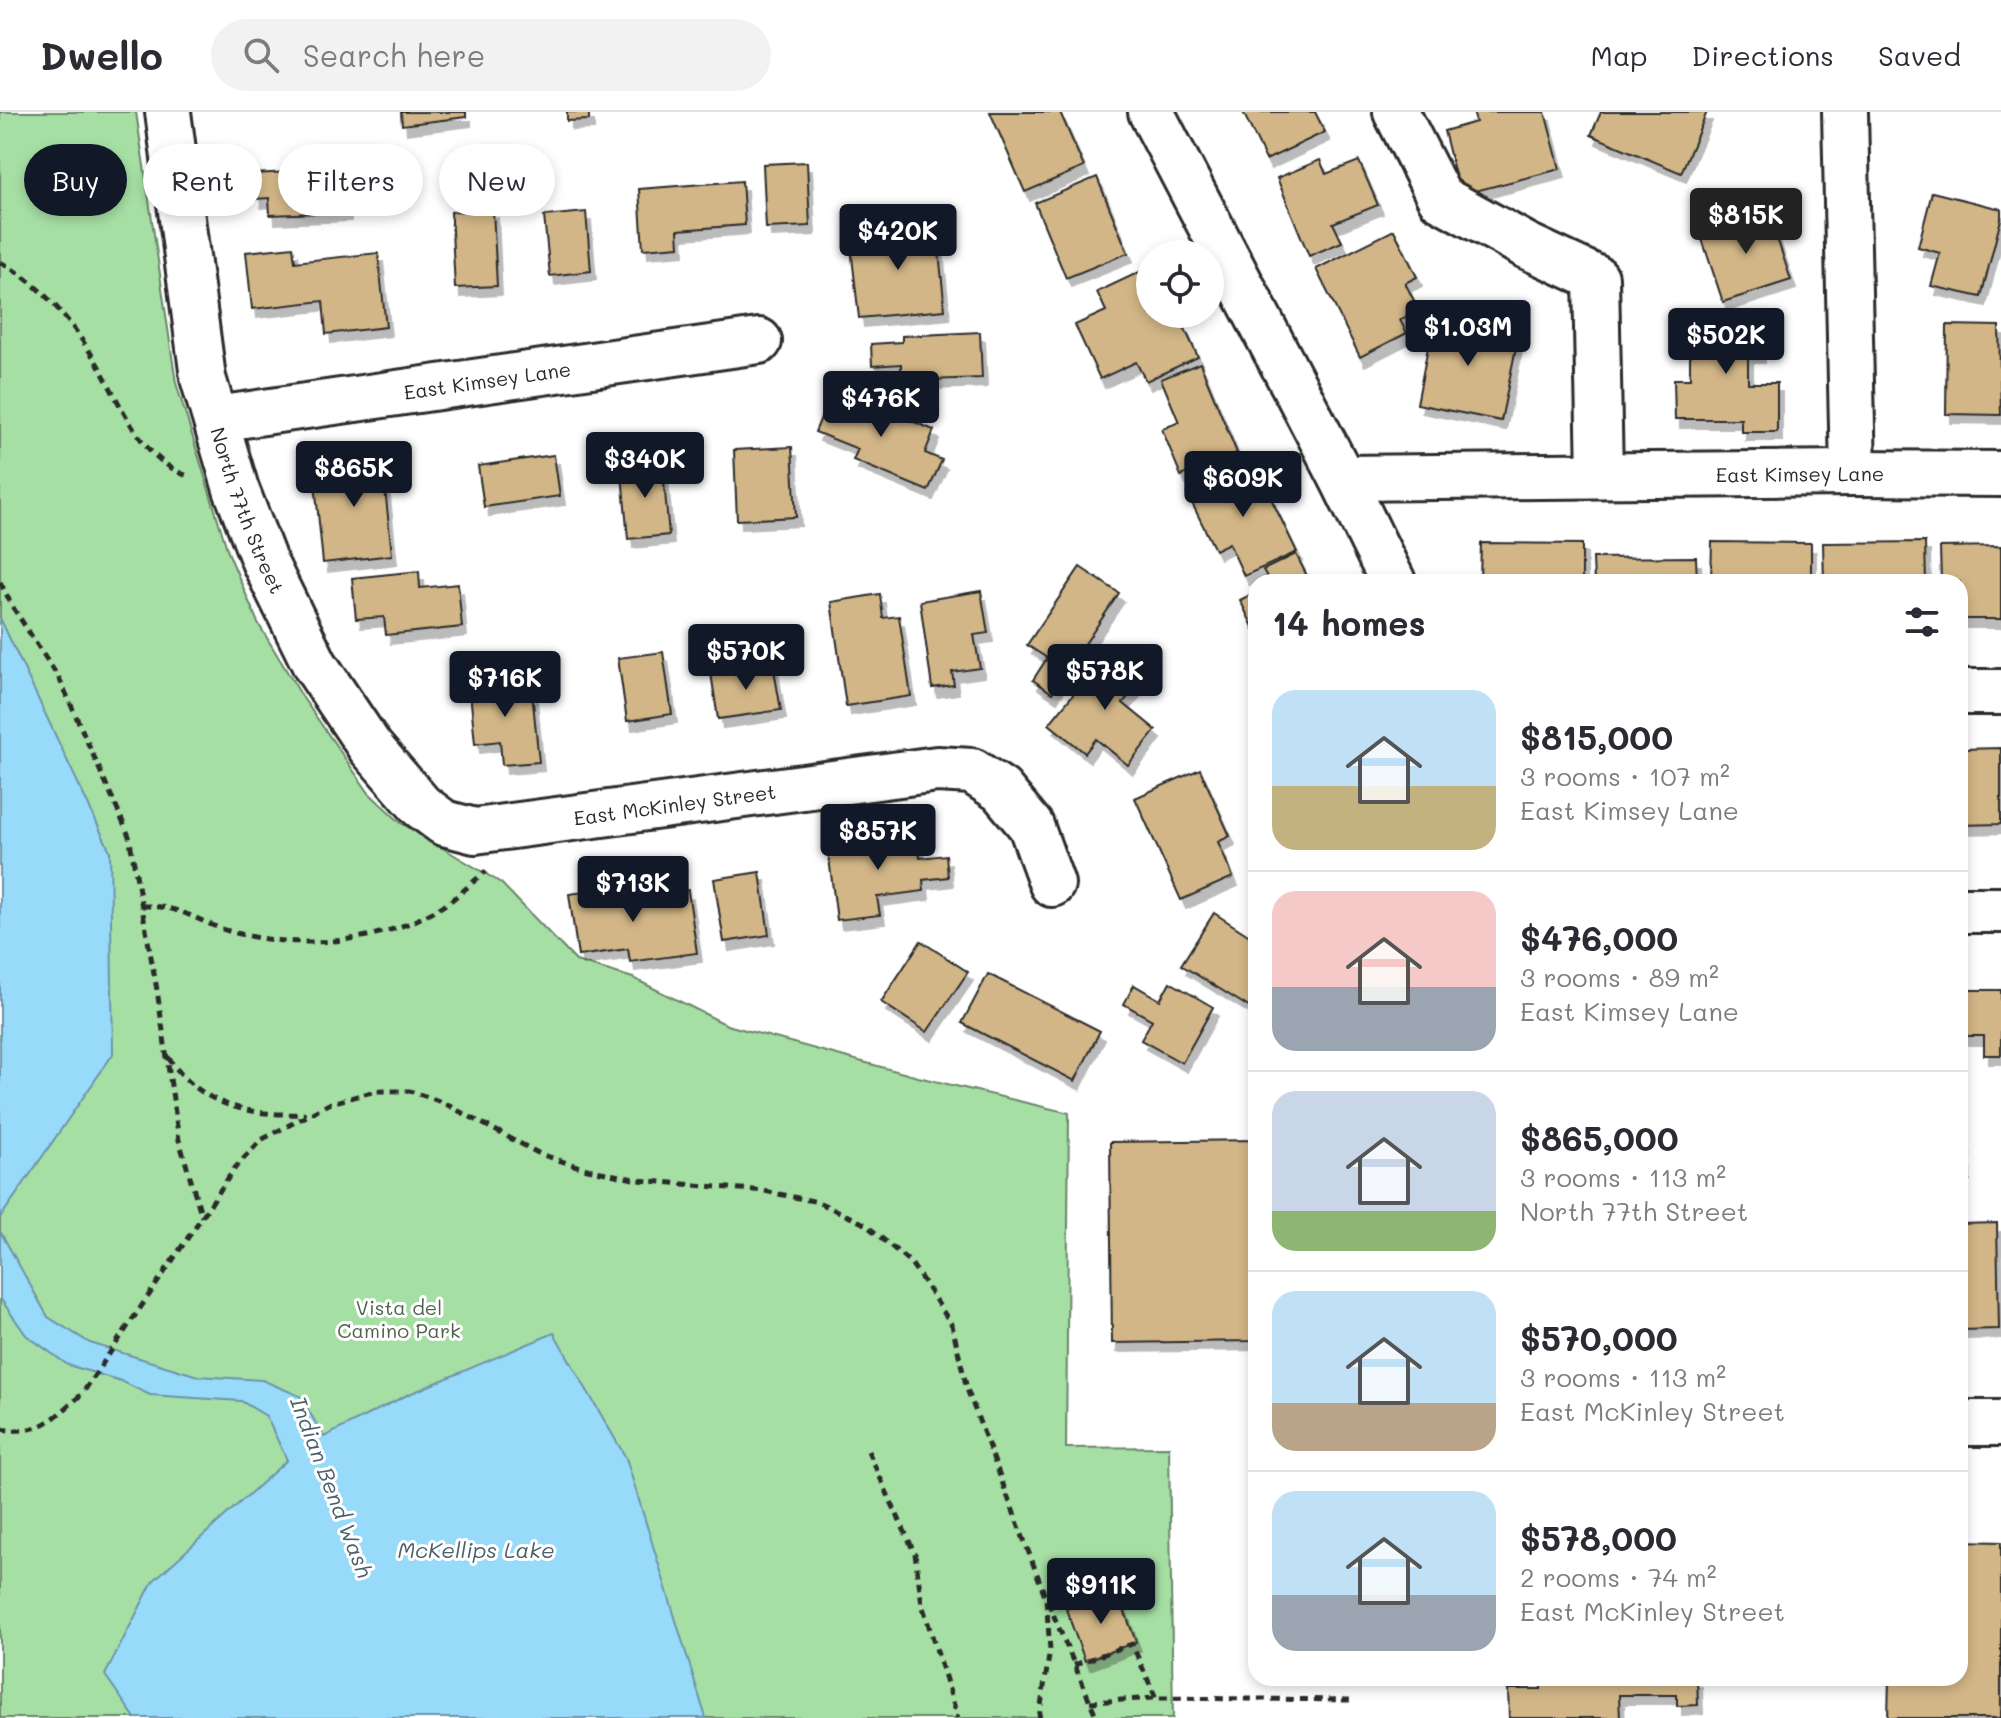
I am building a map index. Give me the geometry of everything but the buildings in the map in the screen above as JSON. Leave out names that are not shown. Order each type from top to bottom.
[{"type":"street","name":"North 77th Street","points":[[168,112],[203,378],[236,489],[258,547],[315,665],[370,747],[421,806],[484,848]]},
{"type":"street","points":[[1151,112],[1389,574]]},
{"type":"street","points":[[1396,112],[1440,198],[1527,246],[1596,278],[1600,475]]},
{"type":"street","points":[[1845,112],[1853,473]]},
{"type":"street","name":"East Kimsey Lane","points":[[216,419],[759,341]]},
{"type":"street","name":"East Kimsey Lane","points":[[1342,478],[2001,474]]},
{"type":"street","points":[[1968,692],[2001,692]]},
{"type":"street","name":"East McKinley Street","points":[[484,848],[937,769],[972,771],[1001,790],[1031,826],[1052,884]]},
{"type":"street","points":[[1968,910],[2001,910]]},
{"type":"street","points":[[1968,1423],[2001,1423]]},
{"type":"path","points":[[0,262],[22,274],[60,309],[149,449],[171,471],[193,478],[199,484]]},
{"type":"path","points":[[0,582],[60,680],[129,836],[179,1140],[202,1217]]},
{"type":"path","points":[[142,906],[174,908],[232,932],[271,940],[317,943],[404,926],[452,900],[484,848]]},
{"type":"path","points":[[166,1054],[180,1076],[207,1095],[237,1110],[273,1115],[307,1114]]},
{"type":"path","points":[[0,1429],[23,1432],[48,1422],[82,1394],[235,1168],[261,1140],[331,1103],[376,1091],[410,1091],[442,1102],[540,1154],[583,1168],[638,1180],[764,1191],[818,1202],[865,1224],[911,1263],[952,1325],[967,1389],[1046,1598],[1097,1718]]},
{"type":"path","points":[[868,1451],[915,1554],[922,1604],[958,1718]]},
{"type":"path","points":[[1039,1718],[1050,1650],[1046,1598]]},
{"type":"path","points":[[1074,1665],[1132,1644],[1156,1698]]},
{"type":"path","points":[[1090,1702],[1156,1698],[1352,1700]]},
{"type":"green space","name":"Vista del Camino Park","points":[[0,112],[136,112],[143,159],[143,216],[151,216],[176,383],[228,552],[258,623],[303,698],[369,793],[401,823],[501,883],[576,961],[633,978],[727,1025],[918,1077],[1069,1113],[1066,1448],[1169,1447],[1173,1718],[0,1718]]},
{"type":"water","points":[[0,618],[110,851],[113,1054],[0,1218]]},
{"type":"water","name":"McKellips Lake","points":[[0,1231],[48,1317],[90,1343],[198,1376],[262,1380],[300,1396],[324,1437],[407,1395],[554,1333],[626,1458],[706,1718],[135,1718],[105,1675],[153,1581],[287,1460],[266,1416],[241,1401],[150,1395],[121,1381],[68,1365],[26,1335],[0,1298]]},
{"type":"water label","name":"Indian Bend Wash","points":[[332,1487]]}]
